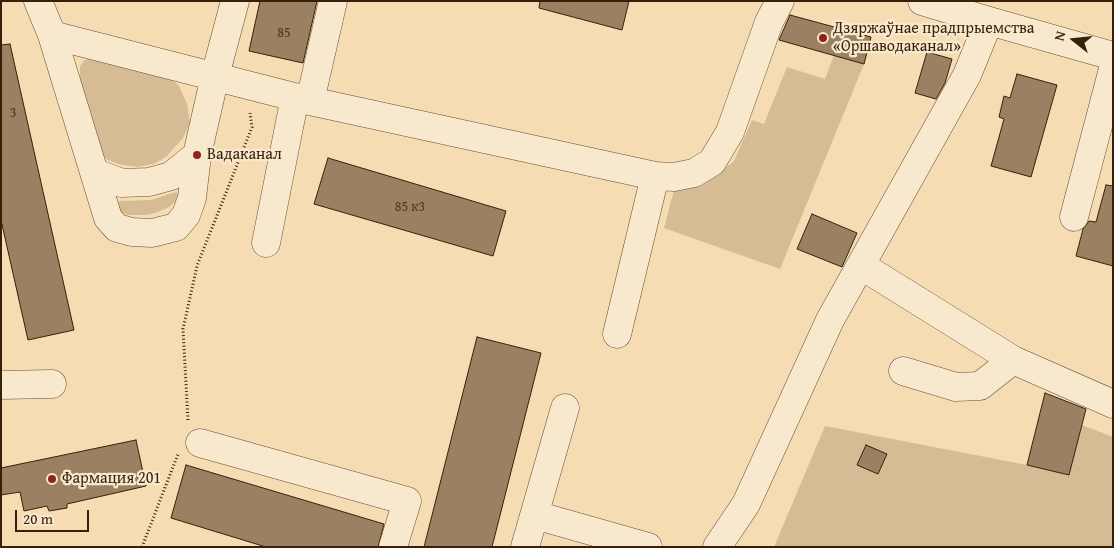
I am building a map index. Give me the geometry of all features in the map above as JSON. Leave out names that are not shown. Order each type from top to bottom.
[{"type":"street","points":[[38,1],[52,35],[108,218],[117,228],[132,232],[152,232],[176,227],[186,216],[192,198],[197,155],[215,76],[235,1]]},
{"type":"street","points":[[266,243],[302,99],[333,1]]},
{"type":"street","points":[[52,35],[302,99],[655,176],[674,178],[694,173],[712,162],[730,132],[769,22],[780,1]]},
{"type":"street","points":[[922,1],[1113,56]]},
{"type":"street","points":[[717,547],[746,504],[830,320],[862,266],[967,75],[989,21]]},
{"type":"street","points":[[1074,217],[1113,69]]},
{"type":"street","points":[[95,173],[122,183],[149,182],[171,176],[197,155]]},
{"type":"street","points":[[617,334],[655,176]]},
{"type":"street","points":[[862,266],[1013,360],[1113,404]]},
{"type":"street","points":[[903,371],[956,387],[980,386],[1013,360]]},
{"type":"street","points":[[1,386],[52,384]]},
{"type":"street","points":[[526,547],[565,408]]},
{"type":"street","points":[[189,440],[407,501],[393,547]]},
{"type":"street","points":[[535,515],[648,547]]},
{"type":"path","points":[[142,547],[189,440],[183,329],[197,266],[252,127],[246,84]]},
{"type":"shaded area","points":[[834,55],[864,64],[780,269],[664,228],[674,190],[701,186],[734,161],[752,120],[764,124],[787,67],[825,79]]},
{"type":"shaded area","points":[[92,58],[166,74],[179,86],[187,104],[190,123],[183,138],[166,157],[153,164],[137,167],[118,164],[106,159],[99,152],[80,77],[80,66],[85,60]]},
{"type":"shaded area","points":[[176,192],[179,195],[177,200],[169,207],[158,212],[147,215],[128,215],[116,209],[115,203],[120,201],[151,200]]},
{"type":"shaded area","points":[[1082,425],[1113,437],[1113,547],[774,547],[825,426],[1027,465],[1069,475]]},
{"type":"building","points":[[260,1],[317,1],[303,63],[249,51]]},
{"type":"building","points":[[540,1],[629,1],[622,30],[539,8]]},
{"type":"building","name":"Дзяржаўнае прадпрыемства «Оршаводаканал»","points":[[790,15],[871,37],[864,64],[779,40]]},
{"type":"building","points":[[10,44],[74,330],[28,340],[1,220],[1,45]]},
{"type":"building","points":[[927,52],[952,59],[945,83],[936,99],[915,93]]},
{"type":"building","points":[[1017,74],[1057,85],[1031,177],[991,166],[1004,119],[999,117],[1004,96],[1010,98]]},
{"type":"building","points":[[328,158],[506,211],[493,256],[314,204]]},
{"type":"building","points":[[1106,185],[1113,186],[1113,266],[1076,256],[1083,229],[1089,221],[1096,222]]},
{"type":"building","points":[[812,214],[857,233],[842,267],[797,249]]},
{"type":"building","points":[[477,337],[541,353],[492,547],[424,547]]},
{"type":"building","points":[[1045,393],[1086,409],[1069,475],[1027,465]]},
{"type":"building","points":[[136,440],[146,486],[67,504],[67,508],[49,511],[47,506],[24,511],[20,492],[1,495],[1,468]]},
{"type":"building","points":[[866,445],[887,454],[878,474],[857,465]]},
{"type":"building","points":[[186,465],[384,524],[378,547],[266,547],[171,518]]},
{"type":"place","name":"Дзяржаўнае прадпрыемства «Оршаводаканал»","points":[[823,38]]},
{"type":"place","name":"Вадаканал","points":[[197,155]]},
{"type":"place","name":"Фармация 201","points":[[52,479]]}]
